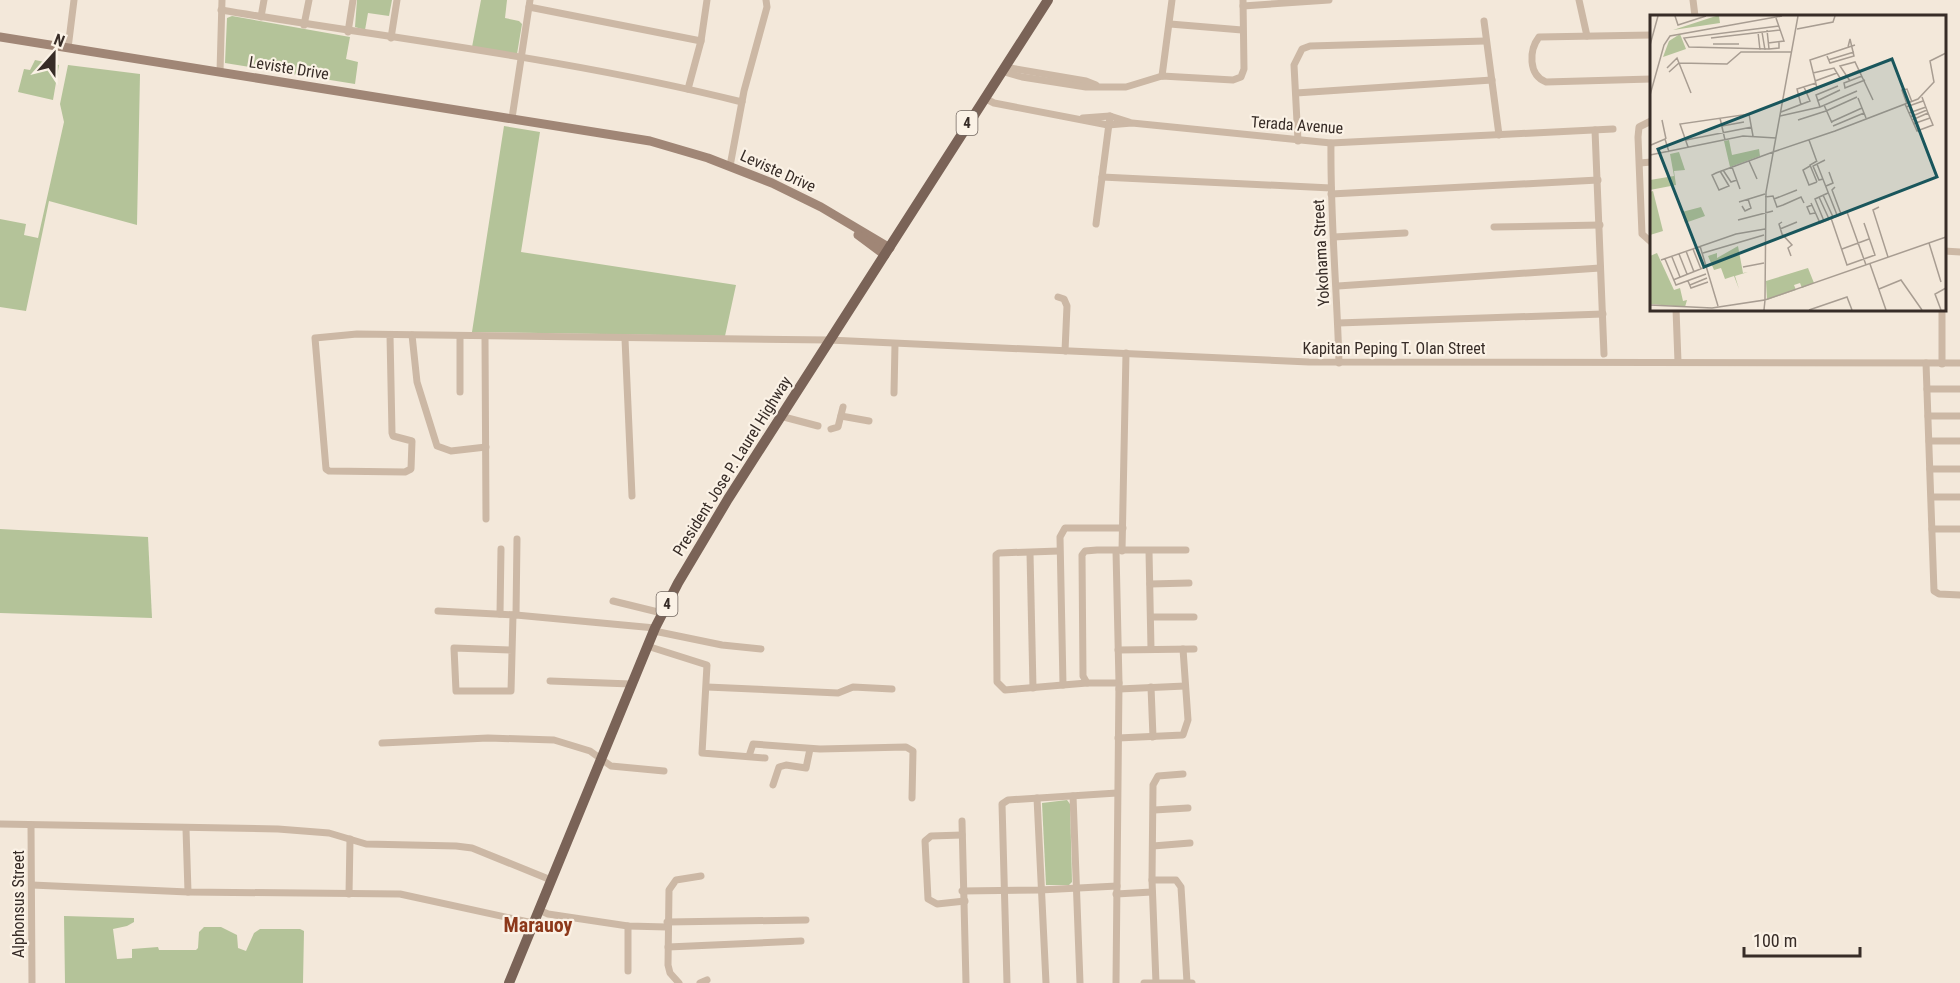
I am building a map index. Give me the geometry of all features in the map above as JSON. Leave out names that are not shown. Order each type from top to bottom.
[{"type":"main road","name":"President Jose P. Laurel Highway","points":[[509,983],[630,684],[662,613],[717,516],[1048,0]]},
{"type":"main road","name":"Leviste Drive","points":[[0,37],[650,141],[730,166],[812,202],[888,252]]},
{"type":"main road","name":"Leviste Drive","points":[[574,128],[673,152],[758,182],[820,211],[888,252]]},
{"type":"street","points":[[68,48],[74,0]]},
{"type":"street","points":[[220,72],[222,0]]},
{"type":"street","points":[[261,17],[264,0]]},
{"type":"street","points":[[304,25],[309,0]]},
{"type":"street","points":[[348,32],[353,0]]},
{"type":"street","points":[[390,38],[397,0]]},
{"type":"street","points":[[688,89],[701,41],[707,0]]},
{"type":"street","points":[[730,166],[742,102],[767,7],[766,0]]},
{"type":"street","points":[[1162,76],[1172,0]]},
{"type":"street","points":[[1003,69],[1096,85],[1126,87],[1162,76],[1233,80],[1241,77],[1244,64],[1243,3],[1329,0]]},
{"type":"street","points":[[1580,0],[1587,36]]},
{"type":"street","points":[[1693,0],[1695,15]]},
{"type":"street","points":[[512,118],[530,4],[701,41]]},
{"type":"street","points":[[221,10],[522,58],[688,89],[742,102]]},
{"type":"street","points":[[1484,21],[1499,135]]},
{"type":"street","points":[[1170,24],[1242,30]]},
{"type":"street","points":[[1650,35],[1539,37],[1533,53],[1533,72],[1539,79],[1557,83],[1650,79]]},
{"type":"street","points":[[1298,141],[1294,65],[1302,49],[1310,46],[1485,41]]},
{"type":"street","points":[[1296,93],[1492,80]]},
{"type":"street","name":"Terada Avenue","points":[[984,98],[994,103],[1083,118],[1108,125],[1132,123],[1331,143],[1613,129]]},
{"type":"street","points":[[1096,224],[1110,116]]},
{"type":"street","points":[[1083,118],[1110,116],[1132,123]]},
{"type":"street","points":[[1650,122],[1639,128],[1642,234],[1650,241]]},
{"type":"street","points":[[1595,130],[1604,354]]},
{"type":"street","name":"Yokohama Street","points":[[1331,143],[1339,363]]},
{"type":"street","points":[[1640,163],[1650,162]]},
{"type":"street","points":[[1102,177],[1331,191],[1598,180]]},
{"type":"street","points":[[1642,201],[1650,201]]},
{"type":"street","points":[[1494,227],[1600,225]]},
{"type":"street","points":[[1334,237],[1405,233]]},
{"type":"street","points":[[1945,251],[1960,252]]},
{"type":"street","points":[[1338,286],[1600,268]]},
{"type":"street","points":[[1058,297],[1064,299],[1067,306],[1065,351]]},
{"type":"street","points":[[1676,310],[1678,362]]},
{"type":"street","points":[[1942,310],[1942,364]]},
{"type":"street","points":[[1338,323],[1603,314]]},
{"type":"street","name":"Kapitan Peping T. Olan Street","points":[[390,335],[392,433],[393,436],[412,441],[411,469],[405,472],[329,471],[326,469],[315,338],[357,334],[829,340],[895,345],[1339,363],[1960,363]]},
{"type":"street","points":[[412,335],[417,382],[436,446],[451,451],[486,447]]},
{"type":"street","points":[[460,336],[460,392]]},
{"type":"street","points":[[485,337],[486,519]]},
{"type":"street","points":[[625,339],[632,496]]},
{"type":"street","points":[[894,393],[895,345]]},
{"type":"street","points":[[1116,983],[1119,551],[1123,528],[1126,353]]},
{"type":"street","points":[[1926,363],[1934,591],[1939,594],[1960,595]]},
{"type":"street","points":[[1927,389],[1960,389]]},
{"type":"street","points":[[831,429],[838,427],[843,407]]},
{"type":"street","points":[[780,416],[818,426]]},
{"type":"street","points":[[841,416],[869,421]]},
{"type":"street","points":[[1928,416],[1960,416]]},
{"type":"street","points":[[1929,441],[1960,441]]},
{"type":"street","points":[[1930,469],[1960,469]]},
{"type":"street","points":[[1932,497],[1960,496]]},
{"type":"street","points":[[1063,685],[1060,537],[1065,528],[1123,528]]},
{"type":"street","points":[[1932,529],[1960,529]]},
{"type":"street","points":[[512,650],[454,648],[456,691],[511,691],[518,539]]},
{"type":"street","points":[[500,614],[501,549]]},
{"type":"street","points":[[1087,683],[1083,668],[1082,555],[1085,551],[1186,550]]},
{"type":"street","points":[[1059,551],[999,553],[994,560],[997,682],[1005,690],[1087,683],[1151,687],[1185,686]]},
{"type":"street","points":[[1149,551],[1151,649]]},
{"type":"street","points":[[1030,552],[1033,688]]},
{"type":"street","points":[[1150,584],[1189,583]]},
{"type":"street","points":[[613,601],[662,613]]},
{"type":"street","points":[[438,611],[515,615],[655,629],[722,645],[761,649]]},
{"type":"street","points":[[1151,617],[1194,616]]},
{"type":"street","points":[[647,646],[707,665],[702,753],[765,758]]},
{"type":"street","points":[[1118,738],[1183,735],[1188,728],[1183,649]]},
{"type":"street","points":[[1118,650],[1194,649]]},
{"type":"street","points":[[550,681],[630,684]]},
{"type":"street","points":[[707,687],[838,693],[853,687],[892,689]]},
{"type":"street","points":[[1151,687],[1153,737]]},
{"type":"street","points":[[382,743],[488,738],[541,739],[582,748],[611,766],[664,771]]},
{"type":"street","points":[[748,756],[753,744],[810,749],[911,749],[912,798]]},
{"type":"street","points":[[773,785],[779,767],[786,765],[806,768],[810,749]]},
{"type":"street","points":[[1155,982],[1152,880],[1155,779],[1158,776],[1183,774]]},
{"type":"street","points":[[1007,983],[1002,804],[1008,800],[1118,793]]},
{"type":"street","points":[[1073,795],[1080,983]]},
{"type":"street","points":[[1037,798],[1046,983]]},
{"type":"street","points":[[1154,810],[1188,808]]},
{"type":"street","points":[[962,821],[966,983]]},
{"type":"street","points":[[0,824],[278,829],[329,833],[366,844],[472,848],[550,880]]},
{"type":"street","name":"Alphonsus Street","points":[[32,825],[32,983]]},
{"type":"street","points":[[186,829],[188,892]]},
{"type":"street","points":[[962,835],[931,836],[925,841],[928,899],[937,904],[965,901]]},
{"type":"street","points":[[349,894],[350,839]]},
{"type":"street","points":[[1153,846],[1190,843]]},
{"type":"street","points":[[679,983],[670,973],[667,925],[668,892],[672,882],[702,876]]},
{"type":"street","points":[[1144,983],[1190,982],[1181,887],[1176,880],[1152,880]]},
{"type":"street","points":[[32,885],[188,892],[399,894],[533,923]]},
{"type":"street","points":[[962,891],[1040,891],[1077,888],[1152,892]]},
{"type":"street","points":[[539,910],[548,914],[628,926],[806,920]]},
{"type":"street","points":[[628,926],[628,971]]},
{"type":"street","points":[[668,947],[689,947],[702,943],[801,941]]},
{"type":"green space","points":[[357,0],[392,0],[389,16],[368,13],[365,30],[355,27]]},
{"type":"green space","points":[[481,0],[507,0],[505,18],[519,21],[522,24],[517,54],[472,47]]},
{"type":"green space","points":[[232,16],[350,37],[346,59],[358,62],[355,84],[225,63],[227,18]]},
{"type":"green space","points":[[35,60],[59,65],[53,100],[18,92],[24,69],[30,70]]},
{"type":"green space","points":[[68,65],[140,74],[137,225],[49,201],[26,311],[0,307],[0,219],[26,224],[24,235],[38,238],[64,122],[60,104]]},
{"type":"green space","points":[[504,126],[540,132],[521,252],[736,285],[725,336],[472,332]]},
{"type":"green space","points":[[0,529],[148,537],[152,618],[0,613]]},
{"type":"green space","points":[[1067,800],[1070,804],[1072,882],[1069,885],[1046,885],[1042,803]]},
{"type":"green space","points":[[64,916],[134,918],[134,922],[127,926],[113,929],[117,959],[132,958],[132,949],[158,947],[159,950],[196,950],[199,932],[204,927],[221,927],[237,935],[238,948],[246,951],[254,933],[260,929],[300,929],[304,931],[303,983],[65,983]]},
{"type":"district","name":"Marauoy","points":[[538,925]]}]
